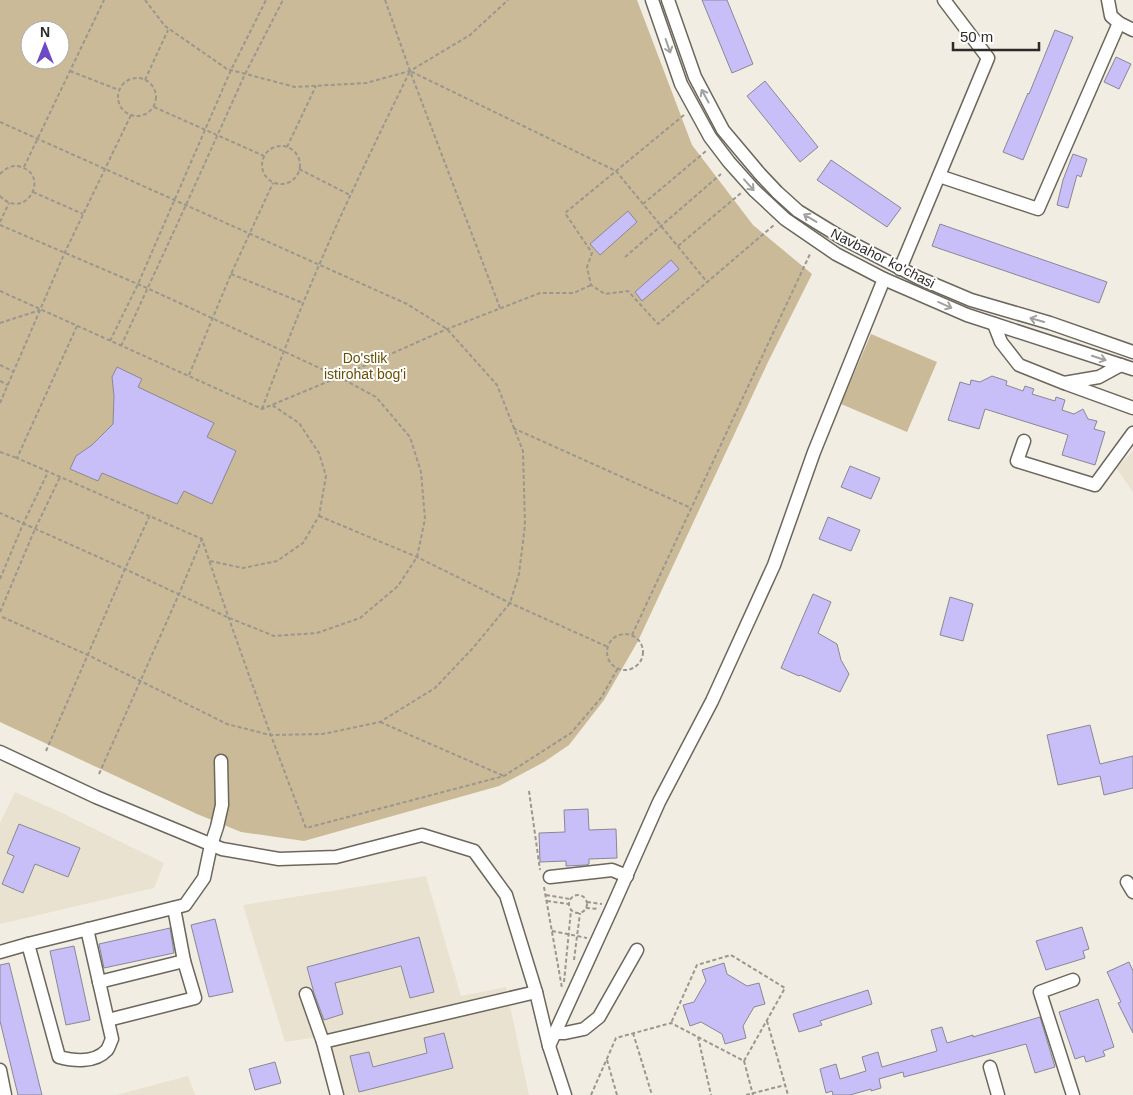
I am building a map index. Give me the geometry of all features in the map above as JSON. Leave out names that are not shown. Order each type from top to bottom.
[{"type":"street","name":"Navbahor ko'chasi","points":[[652,0],[680,84],[710,138],[754,190],[785,219],[836,254],[884,279],[967,315],[1127,367]]},
{"type":"street","name":"Navbahor ko'chasi","points":[[668,0],[695,77],[724,130],[760,174],[798,211],[842,238],[900,269],[970,300],[1050,323],[1133,352]]},
{"type":"street","points":[[900,269],[988,58],[944,0]]},
{"type":"street","points":[[1108,0],[1111,16],[1119,23],[1133,30]]},
{"type":"street","points":[[939,176],[1038,209],[1119,23]]},
{"type":"street","points":[[913,291],[919,278]]},
{"type":"street","points":[[549,1046],[659,802],[712,701],[774,565],[814,452],[884,279]]},
{"type":"street","points":[[994,324],[1001,342],[1019,365],[1133,408]]},
{"type":"street","points":[[1064,383],[1099,378],[1127,367]]},
{"type":"street","points":[[1024,441],[1017,461],[1094,485],[1133,432]]},
{"type":"street","points":[[0,752],[96,797],[222,849],[278,859],[336,857],[422,834],[474,851],[506,896],[565,1095]]},
{"type":"street","points":[[0,952],[185,905],[204,878],[217,827],[222,805],[221,761]]},
{"type":"street","points":[[545,879],[612,870],[627,876]]},
{"type":"street","points":[[108,1020],[195,998],[184,961],[174,908]]},
{"type":"street","points":[[28,944],[59,1057],[71,1060],[88,1060],[102,1055],[108,1049],[112,1039],[87,929]]},
{"type":"street","points":[[555,1032],[565,1033],[584,1029],[599,1017],[636,950]]},
{"type":"street","points":[[99,982],[184,961]]},
{"type":"street","points":[[1073,980],[1040,992],[1073,1095]]},
{"type":"street","points":[[323,1042],[536,992]]},
{"type":"street","points":[[306,994],[323,1042],[337,1095]]},
{"type":"street","points":[[990,1067],[998,1095]]},
{"type":"street","points":[[0,1070],[5,1095]]},
{"type":"path","points":[[24,167],[104,0]]},
{"type":"path","points":[[145,0],[168,29],[227,69],[295,87],[366,83],[410,71],[470,34],[508,0]]},
{"type":"path","points":[[110,341],[138,284],[231,70],[266,0]]},
{"type":"path","points":[[120,346],[245,74],[283,0]]},
{"type":"path","points":[[385,0],[500,308]]},
{"type":"path","points":[[145,80],[168,29]]},
{"type":"path","points":[[70,71],[119,91]]},
{"type":"path","points":[[410,71],[616,171],[707,282]]},
{"type":"path","points":[[262,409],[283,352],[350,195],[410,71]]},
{"type":"path","points":[[140,78],[145,80],[151,84],[156,95],[154,107],[144,115],[138,116],[126,113],[119,103],[118,97],[122,85],[133,79],[140,78]]},
{"type":"path","points":[[286,148],[316,86]]},
{"type":"path","points":[[154,107],[264,156]]},
{"type":"path","points":[[0,403],[65,252],[131,115]]},
{"type":"path","points":[[684,115],[564,213],[592,254],[587,268],[591,285],[605,294],[628,291],[658,324],[775,225]]},
{"type":"path","points":[[0,122],[407,304],[447,329],[497,385],[523,451],[524,526],[519,574],[510,602],[472,648],[435,688],[380,722],[323,734],[270,735],[227,724],[88,655],[0,616]]},
{"type":"path","points":[[276,147],[286,148],[294,152],[298,157],[300,163],[299,170],[293,180],[287,183],[273,182],[262,171],[264,156],[276,147]]},
{"type":"path","points":[[644,204],[706,150]]},
{"type":"path","points":[[0,174],[5,168],[11,166],[24,167],[33,176],[34,182],[33,192],[28,199],[22,202],[16,204],[9,203],[0,196]]},
{"type":"path","points":[[299,170],[350,195]]},
{"type":"path","points":[[625,257],[722,174]]},
{"type":"path","points":[[189,376],[231,274],[273,182]]},
{"type":"path","points":[[33,192],[83,214]]},
{"type":"path","points":[[678,246],[741,192]]},
{"type":"path","points":[[0,513],[228,617],[274,636],[317,633],[360,618],[398,586],[417,558],[425,519],[421,472],[410,437],[376,397],[339,377],[213,318],[0,224],[9,203]]},
{"type":"path","points":[[632,635],[810,254]]},
{"type":"path","points":[[231,274],[304,303]]},
{"type":"path","points":[[262,409],[500,308],[540,293],[574,293],[591,285]]},
{"type":"path","points":[[0,291],[262,409]]},
{"type":"path","points":[[0,323],[40,310]]},
{"type":"path","points":[[17,458],[77,326]]},
{"type":"path","points":[[0,365],[14,372]]},
{"type":"path","points":[[0,381],[8,385]]},
{"type":"path","points":[[209,560],[243,568],[276,561],[303,543],[319,516],[326,476],[319,453],[299,422],[272,404]]},
{"type":"path","points":[[514,428],[691,508]]},
{"type":"path","points":[[0,452],[202,539],[270,735],[306,828],[504,776],[571,733],[601,698],[618,668]]},
{"type":"path","points":[[0,579],[48,472]]},
{"type":"path","points":[[0,612],[35,529],[60,477]]},
{"type":"path","points":[[46,750],[150,516]]},
{"type":"path","points":[[319,516],[417,558],[608,647]]},
{"type":"path","points":[[99,774],[202,539]]},
{"type":"path","points":[[626,634],[632,635],[637,638],[643,648],[642,660],[638,665],[628,670],[618,668],[608,658],[608,647],[615,637],[626,634]]},
{"type":"path","points":[[380,722],[504,776]]},
{"type":"path","points":[[528,791],[539,866],[545,879],[563,995],[571,910],[569,904],[572,896],[578,894],[584,897],[587,902],[586,908],[580,913],[574,963]]},
{"type":"path","points":[[546,895],[570,899]]},
{"type":"path","points":[[547,901],[569,904]]},
{"type":"path","points":[[587,902],[608,905]]},
{"type":"path","points":[[586,908],[605,910]]},
{"type":"path","points":[[571,910],[580,913]]},
{"type":"path","points":[[552,931],[593,939]]},
{"type":"path","points":[[671,1022],[697,965],[731,955],[785,988],[744,1061],[753,1094]]},
{"type":"path","points":[[767,1021],[788,1095]]},
{"type":"path","points":[[591,1095],[616,1038],[671,1022],[744,1061]]},
{"type":"path","points":[[633,1033],[652,1095]]},
{"type":"path","points":[[698,1037],[711,1095]]},
{"type":"path","points":[[606,1060],[617,1095]]},
{"type":"path","points":[[746,1095],[785,1085]]},
{"type":"shaded area","points":[[1133,451],[1133,492],[1116,468]]},
{"type":"shaded area","points":[[15,792],[164,863],[154,888],[0,924],[0,823]]},
{"type":"shaded area","points":[[426,876],[461,996],[506,987],[529,1095],[332,1095],[318,1037],[285,1042],[243,905]]},
{"type":"shaded area","points":[[188,1076],[195,1095],[116,1095]]},
{"type":"green space","name":"Do'stlik istirohat bog'i","points":[[0,0],[637,0],[692,145],[753,225],[812,274],[768,362],[638,641],[604,700],[569,745],[544,762],[499,786],[304,841],[241,832],[197,814],[0,722]]},
{"type":"green space","points":[[871,334],[937,362],[907,432],[841,404]]},
{"type":"building","points":[[702,0],[727,0],[753,64],[732,73]]},
{"type":"building","points":[[1055,30],[1073,37],[1023,160],[1003,152]]},
{"type":"building","points":[[1116,57],[1131,64],[1119,89],[1104,82]]},
{"type":"building","points":[[765,81],[818,147],[800,162],[747,96]]},
{"type":"building","points":[[1073,154],[1087,159],[1081,177],[1077,175],[1068,208],[1057,205],[1063,180]]},
{"type":"building","points":[[831,160],[901,208],[887,227],[817,180]]},
{"type":"building","points":[[628,211],[637,222],[600,255],[590,244]]},
{"type":"building","points":[[940,224],[1107,282],[1099,303],[932,246]]},
{"type":"building","points":[[671,260],[679,269],[642,301],[635,292]]},
{"type":"building","points":[[117,367],[142,379],[138,387],[214,423],[207,437],[236,451],[212,504],[184,491],[177,504],[102,473],[98,481],[70,469],[76,456],[92,445],[113,424],[114,396],[112,377]]},
{"type":"building","points":[[992,376],[1007,381],[1006,385],[1023,391],[1025,386],[1034,389],[1032,394],[1055,401],[1056,397],[1065,400],[1062,410],[1074,414],[1083,409],[1088,419],[1097,421],[1094,429],[1105,432],[1095,465],[1062,455],[1068,435],[985,409],[979,429],[948,420],[960,382],[970,385],[971,380],[980,382]]},
{"type":"building","points":[[850,466],[880,478],[871,499],[841,487]]},
{"type":"building","points":[[828,517],[860,530],[851,551],[819,539]]},
{"type":"building","points":[[813,594],[831,602],[818,633],[837,644],[841,660],[849,674],[840,692],[781,668]]},
{"type":"building","points":[[950,597],[973,604],[963,641],[940,635]]},
{"type":"building","points":[[1090,725],[1100,764],[1133,756],[1133,788],[1104,795],[1100,776],[1058,785],[1047,735]]},
{"type":"building","points":[[588,809],[589,830],[616,829],[617,858],[589,859],[589,864],[586,865],[566,866],[566,861],[540,862],[539,833],[565,832],[564,810]]},
{"type":"building","points":[[19,824],[80,848],[68,877],[35,864],[23,893],[2,884],[14,856],[7,853]]},
{"type":"building","points":[[215,919],[233,992],[209,997],[191,925]]},
{"type":"building","points":[[1082,927],[1089,949],[1083,951],[1085,958],[1046,970],[1036,941]]},
{"type":"building","points":[[170,928],[174,953],[104,968],[99,944]]},
{"type":"building","points":[[419,937],[434,992],[410,998],[401,966],[335,983],[343,1014],[324,1020],[307,967]]},
{"type":"building","points":[[74,946],[90,1020],[66,1025],[50,951]]},
{"type":"building","points":[[1129,962],[1133,971],[1133,1033],[1118,1003],[1121,1002],[1107,972]]},
{"type":"building","points":[[9,963],[42,1095],[18,1095],[0,1021],[0,965]]},
{"type":"building","points":[[724,963],[727,974],[747,986],[759,983],[765,1004],[754,1007],[743,1026],[746,1038],[725,1044],[722,1034],[701,1022],[690,1026],[683,1005],[694,1002],[706,981],[702,970]]},
{"type":"building","points":[[868,990],[872,1004],[820,1021],[822,1025],[799,1032],[793,1014]]},
{"type":"building","points":[[1098,999],[1114,1047],[1103,1051],[1105,1056],[1086,1062],[1084,1056],[1075,1059],[1059,1012]]},
{"type":"building","points":[[1040,1017],[1055,1067],[1035,1073],[1026,1044],[904,1077],[903,1072],[879,1079],[881,1088],[871,1091],[871,1089],[850,1095],[833,1095],[832,1091],[826,1093],[820,1069],[836,1064],[840,1079],[866,1071],[862,1057],[878,1052],[882,1067],[937,1051],[931,1030],[942,1027],[947,1043]]},
{"type":"building","points":[[444,1033],[453,1068],[359,1092],[350,1056],[369,1052],[373,1067],[427,1053],[424,1038]]},
{"type":"building","points":[[275,1062],[281,1083],[255,1090],[249,1069]]}]
